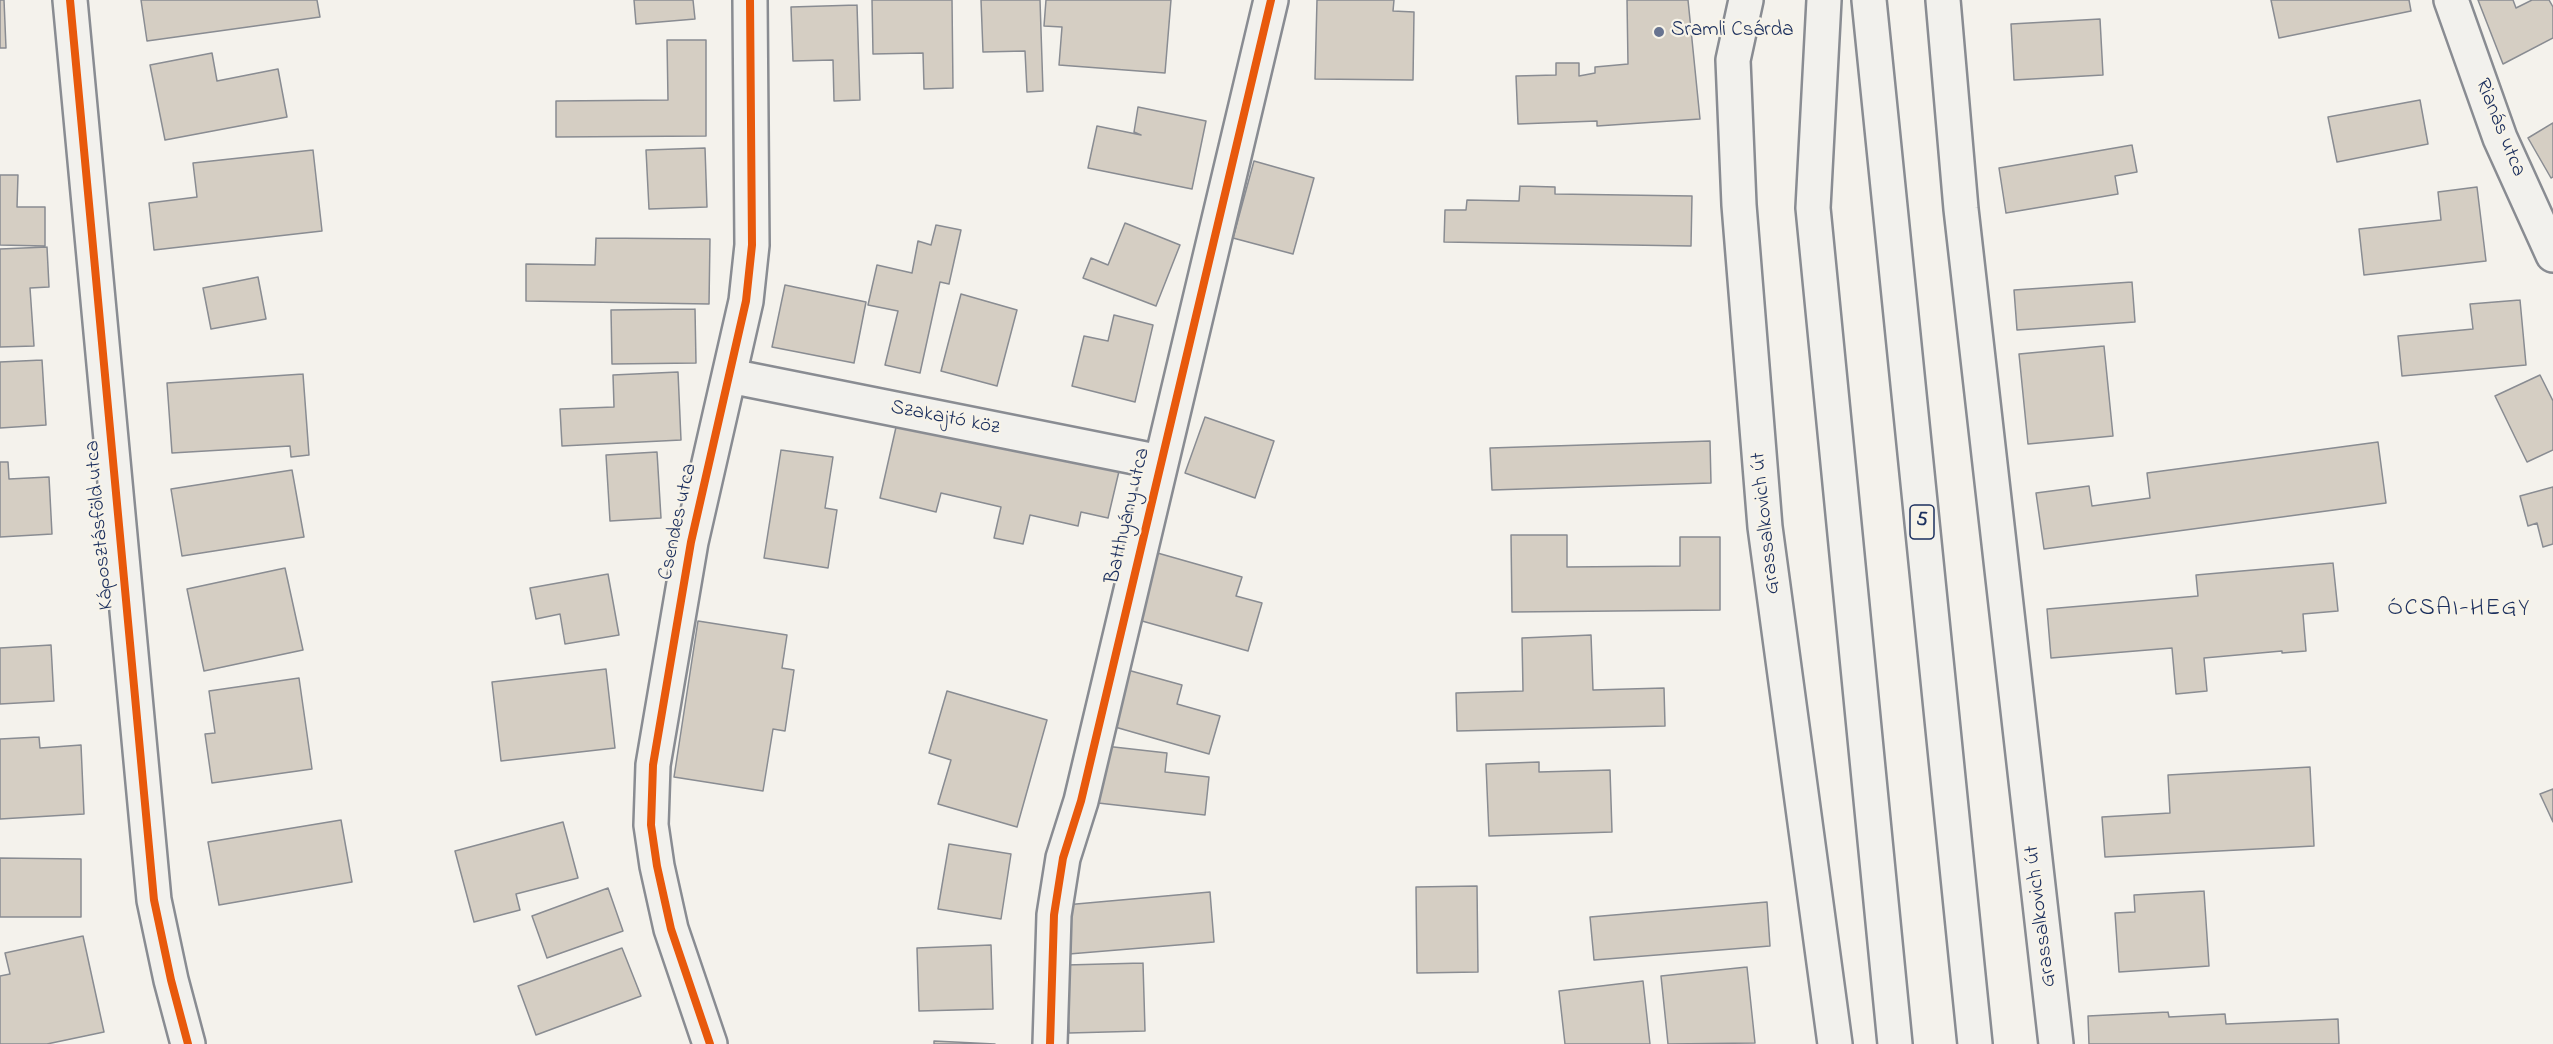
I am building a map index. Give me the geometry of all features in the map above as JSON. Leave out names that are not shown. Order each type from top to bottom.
[{"type":"street","name":"Káposztásföld utca","points":[[70,0],[154,900],[171,980],[188,1044]]},
{"type":"street","name":"Csendes utca","points":[[710,1044],[671,929],[657,866],[652,815],[653,765],[691,542],[746,301],[752,245],[750,0]]},
{"type":"street","name":"Batthyány utca","points":[[1050,1044],[1054,915],[1063,858],[1081,801],[1271,0]]},
{"type":"street","name":"Grassalkovich út","points":[[1746,0],[1733,60],[1739,205],[1765,527],[1835,1044]]},
{"type":"street","points":[[1824,0],[1813,208],[1894,1044]]},
{"type":"street","name":"5","points":[[1869,0],[1975,1044]]},
{"type":"street","name":"Grassalkovich út","points":[[1943,0],[1961,210],[2056,1044]]},
{"type":"street","name":"Rianás utca","points":[[2451,0],[2500,138],[2553,255]]},
{"type":"street","name":"Szakajtó köz","points":[[730,376],[1160,462]]},
{"type":"building","points":[[0,0],[4,0],[6,48],[0,48]]},
{"type":"building","points":[[141,0],[317,0],[320,17],[147,41]]},
{"type":"building","points":[[634,0],[693,0],[695,19],[636,24]]},
{"type":"building","points":[[872,0],[952,0],[953,88],[924,89],[923,53],[873,54]]},
{"type":"building","points":[[981,0],[1040,0],[1043,91],[1027,92],[1025,51],[983,52]]},
{"type":"building","points":[[1046,0],[1171,0],[1165,73],[1059,65],[1062,27],[1044,26]]},
{"type":"building","points":[[1317,0],[1394,0],[1393,11],[1414,12],[1413,80],[1315,79]]},
{"type":"building","name":"Sramli Csárda","points":[[1627,0],[1688,0],[1700,119],[1597,126],[1597,121],[1518,124],[1516,76],[1556,75],[1556,63],[1579,63],[1579,76],[1595,73],[1595,67],[1628,64]]},
{"type":"building","points":[[2271,0],[2409,0],[2411,11],[2279,38]]},
{"type":"building","points":[[2478,0],[2513,0],[2516,8],[2532,0],[2549,0],[2553,7],[2553,38],[2503,64]]},
{"type":"building","points":[[857,5],[860,100],[834,101],[833,60],[793,61],[791,7]]},
{"type":"building","points":[[2100,19],[2103,75],[2014,80],[2011,24]]},
{"type":"building","points":[[667,40],[706,40],[706,136],[556,137],[556,101],[668,100]]},
{"type":"building","points":[[212,53],[217,81],[278,69],[287,117],[165,140],[150,65]]},
{"type":"building","points":[[2420,100],[2428,144],[2337,162],[2328,117]]},
{"type":"building","points":[[1138,107],[1206,121],[1192,189],[1088,168],[1097,126],[1141,135],[1134,132]]},
{"type":"building","points":[[2553,123],[2553,177],[2551,178],[2528,138]]},
{"type":"building","points":[[2132,145],[2137,172],[2115,176],[2118,194],[2006,213],[1999,168]]},
{"type":"building","points":[[705,148],[707,207],[649,209],[646,150]]},
{"type":"building","points":[[313,150],[322,231],[154,250],[149,203],[197,197],[193,163]]},
{"type":"building","points":[[1254,161],[1314,178],[1293,254],[1233,238]]},
{"type":"building","points":[[0,175],[18,175],[17,207],[45,207],[45,246],[0,245]]},
{"type":"building","points":[[1520,186],[1555,187],[1555,194],[1692,196],[1691,246],[1444,242],[1445,210],[1466,210],[1467,200],[1519,201]]},
{"type":"building","points":[[2477,187],[2486,261],[2364,275],[2359,229],[2441,220],[2438,192]]},
{"type":"building","points":[[1125,223],[1180,245],[1156,306],[1083,278],[1091,258],[1108,265]]},
{"type":"building","points":[[936,225],[961,230],[949,284],[940,282],[920,373],[885,365],[898,311],[868,305],[877,265],[912,273],[918,241],[931,245]]},
{"type":"building","points":[[596,238],[710,239],[709,304],[526,301],[526,264],[595,265]]},
{"type":"building","points":[[47,247],[49,287],[30,288],[34,346],[0,347],[0,249]]},
{"type":"building","points":[[258,277],[266,319],[211,329],[203,288]]},
{"type":"building","points":[[2132,282],[2135,322],[2017,330],[2014,290]]},
{"type":"building","points":[[785,285],[866,302],[854,363],[772,347]]},
{"type":"building","points":[[961,294],[1017,310],[997,386],[941,371]]},
{"type":"building","points":[[2520,300],[2526,365],[2402,376],[2398,336],[2473,329],[2470,304]]},
{"type":"building","points":[[695,309],[696,363],[612,364],[611,310]]},
{"type":"building","points":[[1114,315],[1153,325],[1135,402],[1072,386],[1084,336],[1108,341]]},
{"type":"building","points":[[2104,346],[2113,436],[2028,444],[2019,354]]},
{"type":"building","points":[[42,360],[46,425],[0,428],[0,362]]},
{"type":"building","points":[[678,372],[681,440],[562,446],[560,409],[614,407],[613,375]]},
{"type":"building","points":[[303,374],[309,455],[291,457],[290,446],[172,453],[167,383]]},
{"type":"building","points":[[2540,375],[2553,401],[2553,450],[2527,462],[2495,396]]},
{"type":"building","points":[[899,414],[1120,467],[1108,518],[1081,512],[1078,526],[1030,515],[1023,544],[994,538],[1001,507],[941,493],[936,512],[880,498]]},
{"type":"building","points":[[1205,417],[1274,441],[1255,498],[1185,473]]},
{"type":"building","points":[[1710,441],[1711,483],[1492,490],[1490,448]]},
{"type":"building","points":[[2378,442],[2386,503],[2044,549],[2036,493],[2089,486],[2092,506],[2150,498],[2147,473]]},
{"type":"building","points":[[781,450],[833,457],[825,508],[837,510],[828,568],[764,558]]},
{"type":"building","points":[[657,452],[661,518],[610,521],[606,455]]},
{"type":"building","points":[[0,462],[8,462],[9,479],[49,477],[52,534],[0,537]]},
{"type":"building","points":[[292,470],[304,537],[182,556],[171,489]]},
{"type":"building","points":[[2553,487],[2553,544],[2543,547],[2537,523],[2528,526],[2520,496]]},
{"type":"building","points":[[1511,535],[1567,535],[1567,567],[1680,566],[1680,537],[1720,537],[1720,610],[1512,612]]},
{"type":"building","points":[[1154,552],[1242,577],[1236,596],[1262,603],[1248,651],[1135,619]]},
{"type":"building","points":[[2333,563],[2338,611],[2303,614],[2306,651],[2204,658],[2207,691],[2176,694],[2172,648],[2051,658],[2047,609],[2198,596],[2196,575]]},
{"type":"building","points":[[285,568],[303,650],[204,671],[187,589]]},
{"type":"building","points":[[608,574],[619,635],[565,644],[560,614],[536,619],[530,588]]},
{"type":"building","points":[[698,621],[787,635],[782,668],[794,670],[785,731],[773,729],[763,791],[674,777]]},
{"type":"building","points":[[1591,635],[1593,690],[1664,688],[1665,726],[1457,731],[1456,693],[1523,691],[1522,638]]},
{"type":"building","points":[[51,645],[54,701],[0,704],[0,648]]},
{"type":"building","points":[[606,669],[615,748],[501,761],[492,682]]},
{"type":"building","points":[[1124,669],[1182,685],[1177,704],[1220,716],[1209,754],[1108,725]]},
{"type":"building","points":[[299,678],[312,769],[212,783],[205,734],[215,733],[209,691]]},
{"type":"building","points":[[947,691],[1047,720],[1017,827],[938,804],[951,760],[929,753]]},
{"type":"building","points":[[39,737],[40,748],[81,745],[84,814],[0,819],[0,739]]},
{"type":"building","points":[[1105,746],[1167,753],[1165,772],[1209,777],[1205,815],[1098,803]]},
{"type":"building","points":[[1539,762],[1539,772],[1610,770],[1612,832],[1489,836],[1486,764]]},
{"type":"building","points":[[2310,767],[2314,846],[2105,857],[2102,817],[2170,813],[2168,775]]},
{"type":"building","points":[[2553,789],[2553,822],[2540,794]]},
{"type":"building","points":[[341,820],[352,882],[219,905],[208,842]]},
{"type":"building","points":[[563,822],[578,878],[516,894],[520,910],[474,922],[455,851]]},
{"type":"building","points":[[949,844],[1011,854],[1001,919],[938,909]]},
{"type":"building","points":[[0,858],[81,859],[81,917],[0,917]]},
{"type":"building","points":[[1477,886],[1478,972],[1417,973],[1416,887]]},
{"type":"building","points":[[608,888],[623,931],[547,958],[532,916]]},
{"type":"building","points":[[2204,891],[2209,966],[2119,972],[2115,913],[2135,912],[2134,895]]},
{"type":"building","points":[[1210,892],[1214,942],[1069,954],[1065,905]]},
{"type":"building","points":[[1767,902],[1770,946],[1594,960],[1590,917]]},
{"type":"building","points":[[83,936],[104,1032],[47,1044],[0,1044],[0,976],[10,974],[5,953]]},
{"type":"building","points":[[991,945],[993,1009],[919,1011],[917,948]]},
{"type":"building","points":[[622,948],[641,996],[536,1035],[518,986]]},
{"type":"building","points":[[1143,963],[1145,1031],[1069,1033],[1066,965]]},
{"type":"building","points":[[1747,967],[1755,1043],[1668,1044],[1661,976]]},
{"type":"building","points":[[1643,981],[1650,1044],[1565,1044],[1559,991]]},
{"type":"building","points":[[2168,1012],[2169,1017],[2225,1014],[2226,1024],[2338,1019],[2339,1044],[2089,1044],[2088,1016]]},
{"type":"building","points":[[934,1041],[995,1044],[934,1044]]},
{"type":"cycle path","points":[[70,0],[154,900],[171,980],[188,1044]]},
{"type":"cycle path","points":[[710,1044],[671,929],[657,866],[651,825],[653,765],[691,542],[746,301],[752,245],[750,0]]},
{"type":"cycle path","points":[[1050,1044],[1054,915],[1063,858],[1081,801],[1271,0]]},
{"type":"place","name":"Sramli Csárda","points":[[1659,32]]},
{"type":"district","name":"ÓCSAI-HEGY","points":[[2459,610]]}]
